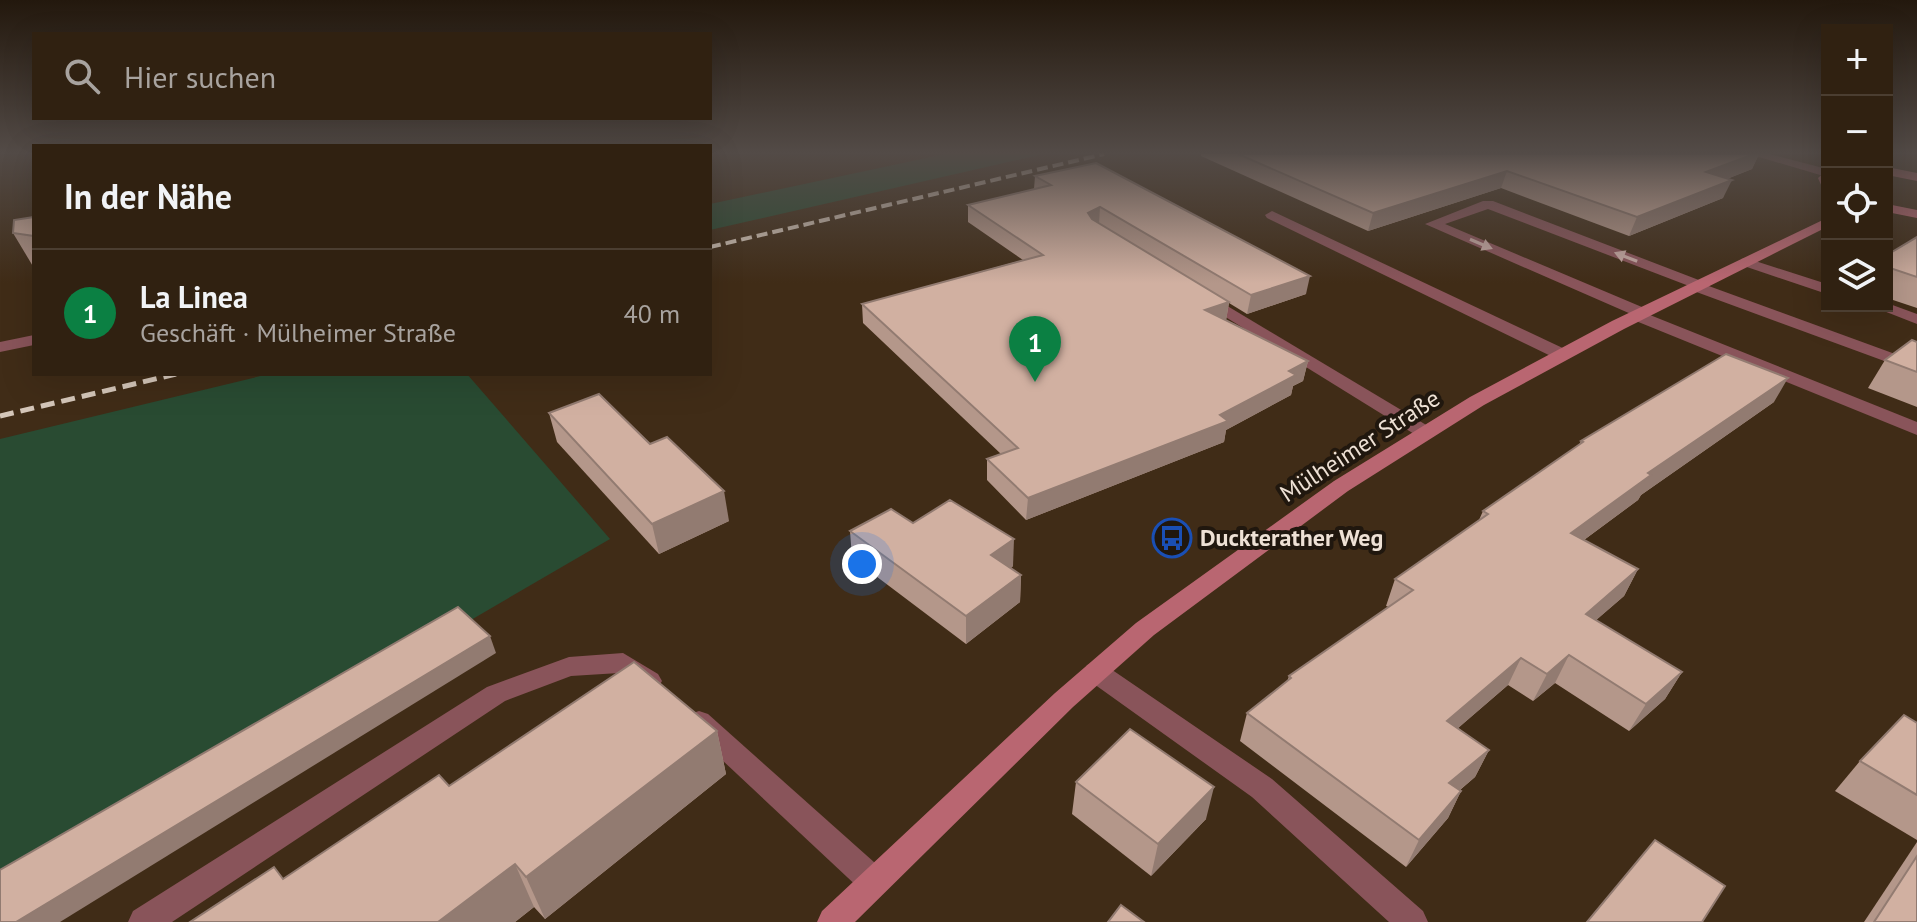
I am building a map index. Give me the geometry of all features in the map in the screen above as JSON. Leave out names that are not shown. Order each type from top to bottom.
[{"type":"main road","points":[[1893,209],[1917,214]]},
{"type":"main road","name":"Mülheimer Straße","points":[[833,922],[873,881],[1145,629],[1341,486],[1426,433],[1563,355],[1821,225]]},
{"type":"street","points":[[1917,368],[1488,204],[1432,224],[1917,429]]},
{"type":"street","points":[[1272,215],[1563,355]]},
{"type":"street","points":[[1746,262],[1821,287]]},
{"type":"street","points":[[1189,288],[1426,433]]},
{"type":"street","points":[[1893,311],[1917,319]]},
{"type":"street","points":[[0,347],[32,340]]},
{"type":"street","points":[[144,922],[496,694],[569,667],[623,663],[675,702],[873,881]]},
{"type":"street","points":[[1096,672],[1262,788],[1412,922]]},
{"type":"green space","points":[[743,197],[854,197],[712,230],[712,204]]},
{"type":"green space","points":[[261,376],[469,376],[610,539],[0,894],[0,439]]},
{"type":"building","points":[[1001,197],[1160,197],[1310,276],[1251,295],[1100,207],[1088,213],[1092,219],[1229,302],[1205,310],[1308,361],[1289,371],[1296,375],[1220,415],[1228,421],[1028,498],[987,459],[1018,448],[862,304],[1043,255],[968,205]]},
{"type":"building","points":[[1336,197],[1424,197],[1373,213]]},
{"type":"building","points":[[1581,197],[1688,197],[1637,217]]},
{"type":"building","points":[[32,217],[32,236],[13,233],[14,220]]},
{"type":"building","points":[[1917,237],[1917,277],[1893,269],[1893,251]]},
{"type":"building","points":[[1912,340],[1917,342],[1917,372],[1885,360]]},
{"type":"building","points":[[1726,354],[1788,378],[1648,473],[1651,475],[1571,533],[1638,569],[1586,614],[1682,672],[1646,704],[1569,655],[1547,674],[1521,658],[1447,721],[1489,750],[1449,783],[1461,791],[1419,840],[1247,713],[1291,678],[1289,676],[1413,590],[1395,579],[1488,514],[1483,511],[1581,441]]},
{"type":"building","points":[[599,394],[650,444],[667,437],[724,491],[652,524],[549,413]]},
{"type":"building","points":[[950,500],[1014,539],[991,555],[1021,575],[966,616],[850,531],[891,509],[913,523]]},
{"type":"building","points":[[458,607],[490,636],[16,922],[0,922],[0,870]]},
{"type":"building","points":[[634,662],[717,731],[526,877],[515,864],[438,922],[190,922],[274,867],[283,879],[439,775],[449,786]]},
{"type":"building","points":[[1904,715],[1917,723],[1917,795],[1860,761]]},
{"type":"building","points":[[1130,729],[1214,787],[1158,844],[1076,782]]},
{"type":"building","points":[[1655,840],[1725,886],[1702,922],[1587,922]]},
{"type":"building","points":[[1917,856],[1917,922],[1874,922]]},
{"type":"building","points":[[1121,905],[1144,922],[1108,922]]},
{"type":"railway","points":[[712,247],[922,197]]},
{"type":"railway","points":[[0,416],[168,376]]},
{"type":"place","name":"La Linea","points":[[1035,382]]},
{"type":"place","name":"Duckterather Weg","points":[[1172,538]]}]
